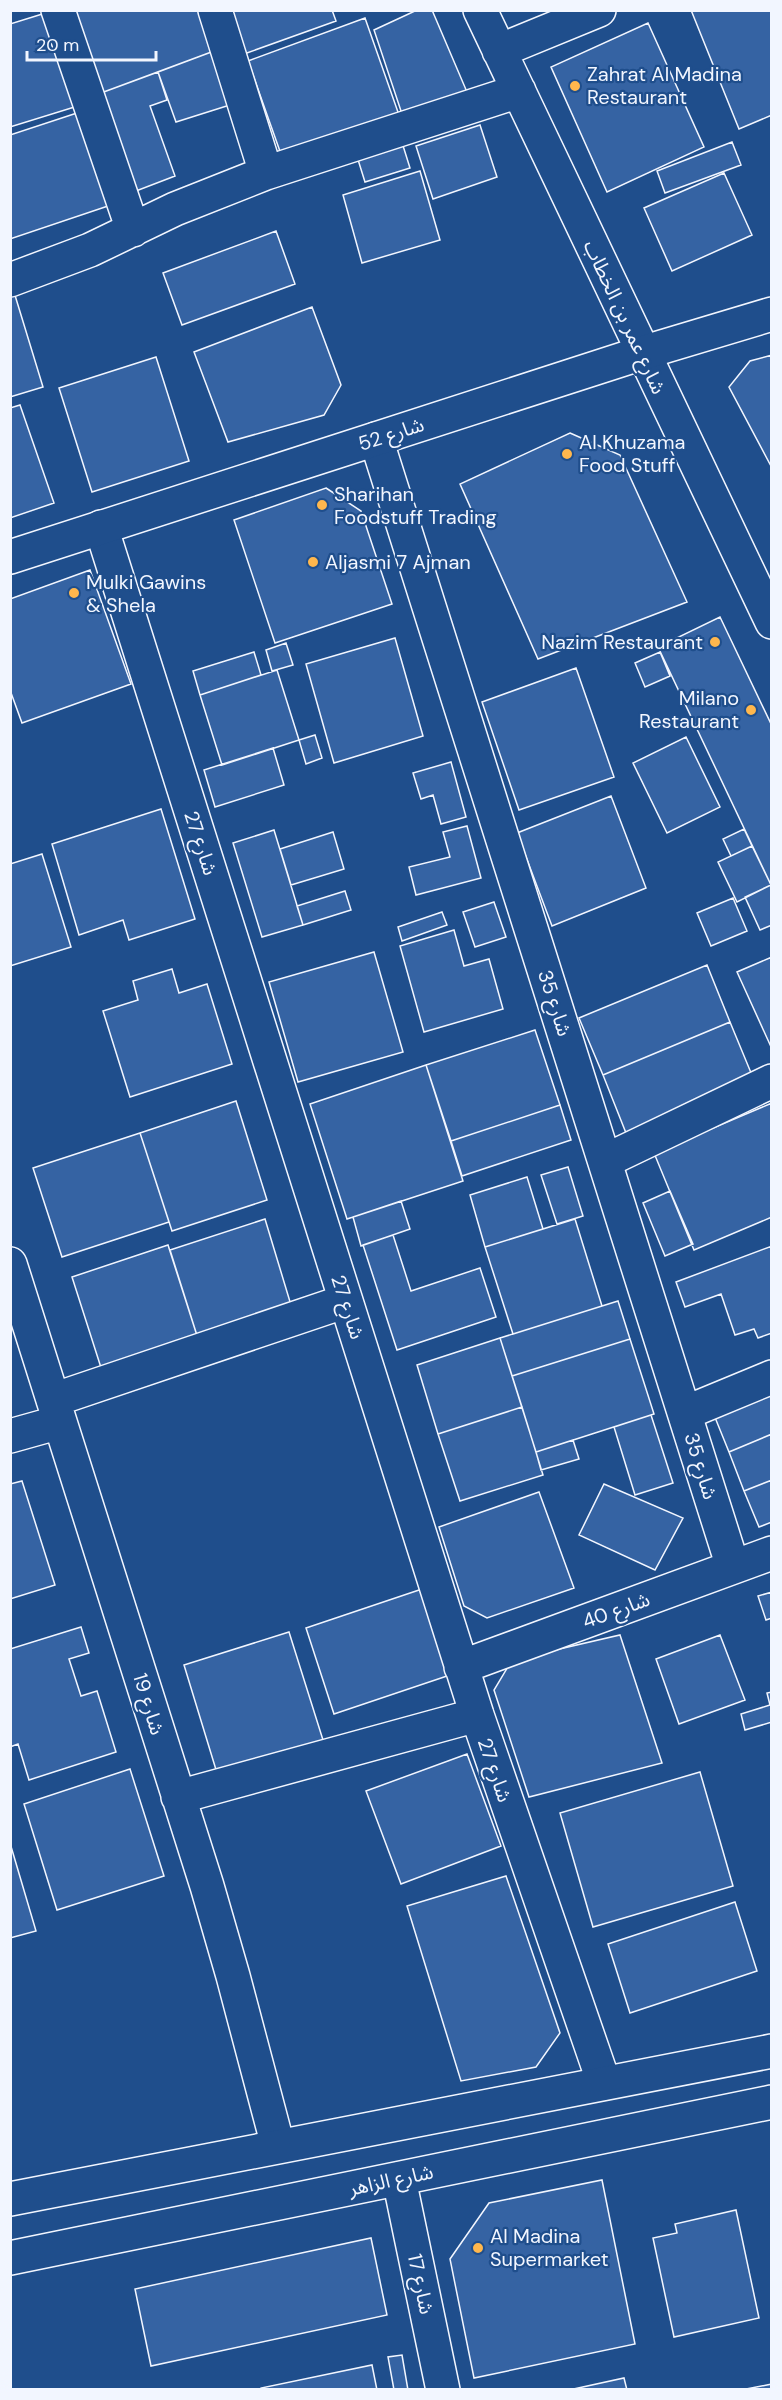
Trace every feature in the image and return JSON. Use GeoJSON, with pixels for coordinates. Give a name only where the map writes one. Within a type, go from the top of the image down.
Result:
{"type":"FeatureCollection","features":[{"type":"Feature","properties":{"kind":"street"},"geometry":{"type":"LineString","coordinates":[[58,10],[133,230]]}},
{"type":"Feature","properties":{"kind":"street"},"geometry":{"type":"LineString","coordinates":[[215,10],[266,173]]}},
{"type":"Feature","properties":{"kind":"street","name":"شارع عمر بن الخطاب"},"geometry":{"type":"LineString","coordinates":[[480,10],[771,622]]}},
{"type":"Feature","properties":{"kind":"street"},"geometry":{"type":"LineString","coordinates":[[499,51],[599,10]]}},
{"type":"Feature","properties":{"kind":"street"},"geometry":{"type":"LineString","coordinates":[[10,280],[90,250],[175,209],[266,173],[519,92]]}},
{"type":"Feature","properties":{"kind":"street","name":"شارع 52"},"geometry":{"type":"LineString","coordinates":[[10,557],[642,353],[771,314]]}},
{"type":"Feature","properties":{"kind":"street","name":"شارع 35"},"geometry":{"type":"LineString","coordinates":[[376,439],[733,1567]]}},
{"type":"Feature","properties":{"kind":"street","name":"شارع 27"},"geometry":{"type":"LineString","coordinates":[[101,528],[461,1667],[604,2083]]}},
{"type":"Feature","properties":{"kind":"street"},"geometry":{"type":"LineString","coordinates":[[605,1161],[771,1081]]}},
{"type":"Feature","properties":{"kind":"street","name":"شارع 19"},"geometry":{"type":"LineString","coordinates":[[10,1264],[233,1976],[278,2146]]}},
{"type":"Feature","properties":{"kind":"street"},"geometry":{"type":"LineString","coordinates":[[10,1436],[57,1411],[346,1301]]}},
{"type":"Feature","properties":{"kind":"street"},"geometry":{"type":"LineString","coordinates":[[685,1413],[771,1377]]}},
{"type":"Feature","properties":{"kind":"street","name":"شارع 40"},"geometry":{"type":"LineString","coordinates":[[461,1667],[771,1553]]}},
{"type":"Feature","properties":{"kind":"street"},"geometry":{"type":"LineString","coordinates":[[178,1797],[477,1715]]}},
{"type":"Feature","properties":{"kind":"street"},"geometry":{"type":"LineString","coordinates":[[10,2199],[771,2050]]}},
{"type":"Feature","properties":{"kind":"street","name":"شارع الزاهر"},"geometry":{"type":"LineString","coordinates":[[10,2258],[771,2102]]}},
{"type":"Feature","properties":{"kind":"street","name":"شارع 17"},"geometry":{"type":"LineString","coordinates":[[399,2178],[443,2390]]}},
{"type":"Feature","properties":{"kind":"building"},"geometry":{"type":"Polygon","coordinates":[[[72,10],[199,10],[214,51],[101,93],[72,10]]]}},
{"type":"Feature","properties":{"kind":"building"},"geometry":{"type":"Polygon","coordinates":[[[228,10],[332,10],[336,21],[244,54],[228,10]]]}},
{"type":"Feature","properties":{"kind":"building"},"geometry":{"type":"Polygon","coordinates":[[[417,10],[432,10],[467,92],[404,120],[374,30],[417,10]]]}},
{"type":"Feature","properties":{"kind":"building"},"geometry":{"type":"Polygon","coordinates":[[[691,10],[772,10],[772,115],[739,129],[691,10]]]}},
{"type":"Feature","properties":{"kind":"building"},"geometry":{"type":"Polygon","coordinates":[[[52,11],[81,105],[10,127],[10,24],[52,11]]]}},
{"type":"Feature","properties":{"kind":"building"},"geometry":{"type":"Polygon","coordinates":[[[365,18],[399,115],[282,157],[248,61],[365,18]]]}},
{"type":"Feature","properties":{"kind":"building"},"geometry":{"type":"Polygon","coordinates":[[[648,23],[704,147],[607,192],[551,67],[648,23]]]}},
{"type":"Feature","properties":{"kind":"building"},"geometry":{"type":"Polygon","coordinates":[[[214,51],[233,104],[176,122],[158,72],[214,51]]]}},
{"type":"Feature","properties":{"kind":"building"},"geometry":{"type":"Polygon","coordinates":[[[158,72],[167,100],[150,106],[175,176],[136,191],[101,93],[158,72]]]}},
{"type":"Feature","properties":{"kind":"building"},"geometry":{"type":"Polygon","coordinates":[[[80,112],[111,205],[10,239],[10,135],[80,112]]]}},
{"type":"Feature","properties":{"kind":"building"},"geometry":{"type":"Polygon","coordinates":[[[480,125],[497,177],[433,199],[416,146],[480,125]]]}},
{"type":"Feature","properties":{"kind":"building"},"geometry":{"type":"Polygon","coordinates":[[[400,136],[410,168],[365,182],[355,150],[400,136]]]}},
{"type":"Feature","properties":{"kind":"building"},"geometry":{"type":"Polygon","coordinates":[[[732,142],[741,165],[665,193],[657,171],[732,142]]]}},
{"type":"Feature","properties":{"kind":"building"},"geometry":{"type":"Polygon","coordinates":[[[420,171],[440,240],[362,263],[343,195],[420,171]]]}},
{"type":"Feature","properties":{"kind":"building"},"geometry":{"type":"Polygon","coordinates":[[[724,173],[752,235],[672,271],[644,208],[724,173]]]}},
{"type":"Feature","properties":{"kind":"building"},"geometry":{"type":"Polygon","coordinates":[[[276,231],[295,284],[182,325],[163,273],[276,231]]]}},
{"type":"Feature","properties":{"kind":"building"},"geometry":{"type":"Polygon","coordinates":[[[14,292],[43,387],[10,397],[10,293],[14,292]]]}},
{"type":"Feature","properties":{"kind":"building"},"geometry":{"type":"Polygon","coordinates":[[[312,307],[341,385],[324,415],[228,442],[194,352],[312,307]]]}},
{"type":"Feature","properties":{"kind":"building"},"geometry":{"type":"Polygon","coordinates":[[[772,355],[772,468],[729,387],[750,361],[772,355]]]}},
{"type":"Feature","properties":{"kind":"building"},"geometry":{"type":"Polygon","coordinates":[[[156,357],[189,461],[92,492],[59,388],[156,357]]]}},
{"type":"Feature","properties":{"kind":"building"},"geometry":{"type":"Polygon","coordinates":[[[20,405],[54,503],[10,518],[10,408],[20,405]]]}},
{"type":"Feature","properties":{"kind":"building"},"geometry":{"type":"Polygon","coordinates":[[[570,433],[620,455],[687,602],[538,659],[460,484],[570,433]]]}},
{"type":"Feature","properties":{"kind":"building","name":"Aljasmi 7 Ajman"},"geometry":{"type":"Polygon","coordinates":[[[326,488],[361,511],[392,604],[275,643],[234,520],[326,488]]]}},
{"type":"Feature","properties":{"kind":"building"},"geometry":{"type":"Polygon","coordinates":[[[90,570],[131,684],[22,723],[10,690],[10,599],[90,570]]]}},
{"type":"Feature","properties":{"kind":"building"},"geometry":{"type":"Polygon","coordinates":[[[720,617],[772,726],[772,887],[658,647],[720,617]]]}},
{"type":"Feature","properties":{"kind":"building"},"geometry":{"type":"Polygon","coordinates":[[[395,638],[423,736],[334,763],[306,664],[395,638]]]}},
{"type":"Feature","properties":{"kind":"building"},"geometry":{"type":"Polygon","coordinates":[[[286,643],[293,665],[272,671],[266,650],[286,643]]]}},
{"type":"Feature","properties":{"kind":"building"},"geometry":{"type":"Polygon","coordinates":[[[254,652],[261,675],[200,695],[193,671],[254,652]]]}},
{"type":"Feature","properties":{"kind":"building"},"geometry":{"type":"Polygon","coordinates":[[[660,652],[670,676],[645,687],[635,663],[660,652]]]}},
{"type":"Feature","properties":{"kind":"building"},"geometry":{"type":"Polygon","coordinates":[[[576,668],[614,777],[519,810],[482,702],[576,668]]]}},
{"type":"Feature","properties":{"kind":"building"},"geometry":{"type":"Polygon","coordinates":[[[277,670],[299,740],[222,765],[200,695],[277,670]]]}},
{"type":"Feature","properties":{"kind":"building"},"geometry":{"type":"Polygon","coordinates":[[[315,735],[322,758],[306,764],[299,740],[315,735]]]}},
{"type":"Feature","properties":{"kind":"building"},"geometry":{"type":"Polygon","coordinates":[[[686,737],[720,807],[667,833],[633,763],[686,737]]]}},
{"type":"Feature","properties":{"kind":"building"},"geometry":{"type":"Polygon","coordinates":[[[273,748],[284,785],[215,807],[204,770],[273,748]]]}},
{"type":"Feature","properties":{"kind":"building"},"geometry":{"type":"Polygon","coordinates":[[[451,762],[466,817],[441,824],[433,795],[421,799],[413,773],[451,762]]]}},
{"type":"Feature","properties":{"kind":"building"},"geometry":{"type":"Polygon","coordinates":[[[611,796],[646,888],[552,926],[517,833],[611,796]]]}},
{"type":"Feature","properties":{"kind":"building"},"geometry":{"type":"Polygon","coordinates":[[[161,809],[195,919],[129,940],[123,920],[79,935],[52,844],[161,809]]]}},
{"type":"Feature","properties":{"kind":"building"},"geometry":{"type":"Polygon","coordinates":[[[467,826],[481,878],[416,895],[409,867],[450,857],[443,832],[467,826]]]}},
{"type":"Feature","properties":{"kind":"building"},"geometry":{"type":"Polygon","coordinates":[[[744,829],[752,846],[731,856],[723,839],[744,829]]]}},
{"type":"Feature","properties":{"kind":"building"},"geometry":{"type":"Polygon","coordinates":[[[274,830],[303,925],[262,937],[233,843],[274,830]]]}},
{"type":"Feature","properties":{"kind":"building"},"geometry":{"type":"Polygon","coordinates":[[[333,832],[344,869],[291,885],[280,849],[333,832]]]}},
{"type":"Feature","properties":{"kind":"building"},"geometry":{"type":"Polygon","coordinates":[[[752,846],[771,885],[737,902],[718,862],[752,846]]]}},
{"type":"Feature","properties":{"kind":"building"},"geometry":{"type":"Polygon","coordinates":[[[42,854],[71,947],[10,966],[10,864],[42,854]]]}},
{"type":"Feature","properties":{"kind":"building"},"geometry":{"type":"Polygon","coordinates":[[[771,885],[772,925],[760,930],[745,897],[771,885]]]}},
{"type":"Feature","properties":{"kind":"building"},"geometry":{"type":"Polygon","coordinates":[[[345,891],[351,910],[303,925],[297,906],[345,891]]]}},
{"type":"Feature","properties":{"kind":"building"},"geometry":{"type":"Polygon","coordinates":[[[733,898],[747,931],[711,946],[697,913],[733,898]]]}},
{"type":"Feature","properties":{"kind":"building"},"geometry":{"type":"Polygon","coordinates":[[[494,902],[506,937],[475,947],[463,912],[494,902]]]}},
{"type":"Feature","properties":{"kind":"building"},"geometry":{"type":"Polygon","coordinates":[[[442,912],[447,925],[402,941],[398,927],[442,912]]]}},
{"type":"Feature","properties":{"kind":"building"},"geometry":{"type":"Polygon","coordinates":[[[454,930],[464,966],[489,959],[503,1009],[424,1032],[400,946],[454,930]]]}},
{"type":"Feature","properties":{"kind":"building"},"geometry":{"type":"Polygon","coordinates":[[[374,952],[403,1052],[298,1082],[269,982],[374,952]]]}},
{"type":"Feature","properties":{"kind":"building"},"geometry":{"type":"Polygon","coordinates":[[[772,957],[772,1049],[737,972],[772,957]]]}},
{"type":"Feature","properties":{"kind":"building"},"geometry":{"type":"Polygon","coordinates":[[[707,965],[730,1022],[603,1075],[579,1018],[707,965]]]}},
{"type":"Feature","properties":{"kind":"building"},"geometry":{"type":"Polygon","coordinates":[[[172,969],[179,993],[207,984],[232,1064],[130,1097],[103,1011],[138,1000],[133,981],[172,969]]]}},
{"type":"Feature","properties":{"kind":"building"},"geometry":{"type":"Polygon","coordinates":[[[730,1022],[754,1080],[626,1133],[603,1075],[730,1022]]]}},
{"type":"Feature","properties":{"kind":"building"},"geometry":{"type":"Polygon","coordinates":[[[535,1030],[560,1105],[451,1141],[426,1065],[535,1030]]]}},
{"type":"Feature","properties":{"kind":"building"},"geometry":{"type":"Polygon","coordinates":[[[426,1065],[463,1181],[347,1219],[310,1104],[426,1065]]]}},
{"type":"Feature","properties":{"kind":"building"},"geometry":{"type":"Polygon","coordinates":[[[236,1101],[267,1200],[172,1231],[140,1133],[236,1101]]]}},
{"type":"Feature","properties":{"kind":"building"},"geometry":{"type":"Polygon","coordinates":[[[772,1103],[772,1217],[694,1250],[654,1153],[772,1103]]]}},
{"type":"Feature","properties":{"kind":"building"},"geometry":{"type":"Polygon","coordinates":[[[560,1105],[571,1140],[462,1176],[451,1141],[560,1105]]]}},
{"type":"Feature","properties":{"kind":"building"},"geometry":{"type":"Polygon","coordinates":[[[140,1133],[169,1222],[62,1257],[33,1168],[140,1133]]]}},
{"type":"Feature","properties":{"kind":"building"},"geometry":{"type":"Polygon","coordinates":[[[568,1167],[583,1216],[557,1224],[541,1175],[568,1167]]]}},
{"type":"Feature","properties":{"kind":"building"},"geometry":{"type":"Polygon","coordinates":[[[527,1177],[543,1229],[485,1247],[470,1195],[527,1177]]]}},
{"type":"Feature","properties":{"kind":"building"},"geometry":{"type":"Polygon","coordinates":[[[670,1191],[693,1244],[665,1256],[643,1203],[670,1191]]]}},
{"type":"Feature","properties":{"kind":"building"},"geometry":{"type":"Polygon","coordinates":[[[401,1201],[410,1229],[361,1246],[353,1217],[401,1201]]]}},
{"type":"Feature","properties":{"kind":"building"},"geometry":{"type":"Polygon","coordinates":[[[265,1219],[294,1315],[200,1345],[170,1250],[265,1219]]]}},
{"type":"Feature","properties":{"kind":"building"},"geometry":{"type":"Polygon","coordinates":[[[575,1219],[602,1306],[513,1334],[485,1247],[575,1219]]]}},
{"type":"Feature","properties":{"kind":"building"},"geometry":{"type":"Polygon","coordinates":[[[393,1235],[411,1291],[480,1268],[496,1317],[397,1350],[363,1245],[393,1235]]]}},
{"type":"Feature","properties":{"kind":"building"},"geometry":{"type":"Polygon","coordinates":[[[168,1245],[200,1345],[104,1377],[72,1277],[168,1245]]]}},
{"type":"Feature","properties":{"kind":"building"},"geometry":{"type":"Polygon","coordinates":[[[772,1246],[772,1333],[758,1338],[754,1329],[735,1335],[721,1294],[685,1307],[676,1282],[772,1246]]]}},
{"type":"Feature","properties":{"kind":"building"},"geometry":{"type":"Polygon","coordinates":[[[618,1301],[630,1339],[512,1376],[500,1338],[618,1301]]]}},
{"type":"Feature","properties":{"kind":"building"},"geometry":{"type":"Polygon","coordinates":[[[500,1338],[522,1407],[438,1434],[417,1365],[500,1338]]]}},
{"type":"Feature","properties":{"kind":"building"},"geometry":{"type":"Polygon","coordinates":[[[630,1339],[654,1414],[536,1452],[512,1376],[630,1339]]]}},
{"type":"Feature","properties":{"kind":"building"},"geometry":{"type":"Polygon","coordinates":[[[772,1392],[772,1434],[729,1452],[714,1415],[772,1392]]]}},
{"type":"Feature","properties":{"kind":"building"},"geometry":{"type":"Polygon","coordinates":[[[522,1407],[543,1475],[460,1501],[438,1434],[522,1407]]]}},
{"type":"Feature","properties":{"kind":"building"},"geometry":{"type":"Polygon","coordinates":[[[651,1415],[673,1483],[635,1495],[614,1427],[651,1415]]]}},
{"type":"Feature","properties":{"kind":"building"},"geometry":{"type":"Polygon","coordinates":[[[772,1434],[772,1480],[744,1491],[729,1452],[772,1434]]]}},
{"type":"Feature","properties":{"kind":"building"},"geometry":{"type":"Polygon","coordinates":[[[573,1440],[579,1459],[541,1470],[536,1452],[573,1440]]]}},
{"type":"Feature","properties":{"kind":"building"},"geometry":{"type":"Polygon","coordinates":[[[772,1480],[772,1522],[759,1527],[744,1491],[772,1480]]]}},
{"type":"Feature","properties":{"kind":"building"},"geometry":{"type":"Polygon","coordinates":[[[22,1481],[55,1585],[10,1599],[10,1484],[22,1481]]]}},
{"type":"Feature","properties":{"kind":"building"},"geometry":{"type":"Polygon","coordinates":[[[604,1484],[683,1518],[655,1570],[579,1535],[604,1484]]]}},
{"type":"Feature","properties":{"kind":"building"},"geometry":{"type":"Polygon","coordinates":[[[539,1492],[574,1588],[487,1618],[464,1606],[439,1527],[539,1492]]]}},
{"type":"Feature","properties":{"kind":"building"},"geometry":{"type":"Polygon","coordinates":[[[425,1588],[453,1674],[334,1714],[306,1628],[425,1588]]]}},
{"type":"Feature","properties":{"kind":"building"},"geometry":{"type":"Polygon","coordinates":[[[772,1592],[772,1618],[766,1620],[758,1596],[772,1592]]]}},
{"type":"Feature","properties":{"kind":"building"},"geometry":{"type":"Polygon","coordinates":[[[81,1627],[89,1653],[69,1659],[81,1696],[97,1691],[116,1752],[29,1780],[18,1744],[10,1747],[10,1649],[81,1627]]]}},
{"type":"Feature","properties":{"kind":"building"},"geometry":{"type":"Polygon","coordinates":[[[289,1632],[323,1740],[217,1773],[184,1665],[289,1632]]]}},
{"type":"Feature","properties":{"kind":"building"},"geometry":{"type":"Polygon","coordinates":[[[620,1635],[662,1763],[529,1797],[494,1690],[512,1660],[620,1635]]]}},
{"type":"Feature","properties":{"kind":"building"},"geometry":{"type":"Polygon","coordinates":[[[720,1635],[745,1700],[679,1724],[656,1659],[720,1635]]]}},
{"type":"Feature","properties":{"kind":"building"},"geometry":{"type":"Polygon","coordinates":[[[772,1692],[772,1722],[745,1730],[741,1714],[770,1705],[767,1693],[772,1692]]]}},
{"type":"Feature","properties":{"kind":"building"},"geometry":{"type":"Polygon","coordinates":[[[467,1754],[501,1846],[401,1884],[366,1791],[467,1754]]]}},
{"type":"Feature","properties":{"kind":"building"},"geometry":{"type":"Polygon","coordinates":[[[130,1769],[164,1876],[57,1910],[24,1804],[130,1769]]]}},
{"type":"Feature","properties":{"kind":"building"},"geometry":{"type":"Polygon","coordinates":[[[700,1772],[733,1886],[593,1927],[560,1813],[700,1772]]]}},
{"type":"Feature","properties":{"kind":"building"},"geometry":{"type":"Polygon","coordinates":[[[10,1843],[36,1931],[10,1938],[10,1843]]]}},
{"type":"Feature","properties":{"kind":"building"},"geometry":{"type":"Polygon","coordinates":[[[506,1876],[560,2033],[536,2067],[461,2081],[407,1906],[506,1876]]]}},
{"type":"Feature","properties":{"kind":"building"},"geometry":{"type":"Polygon","coordinates":[[[735,1902],[757,1971],[630,2013],[608,1944],[735,1902]]]}},
{"type":"Feature","properties":{"kind":"building"},"geometry":{"type":"Polygon","coordinates":[[[602,2180],[635,2344],[474,2378],[450,2259],[489,2203],[602,2180]]]}},
{"type":"Feature","properties":{"kind":"building"},"geometry":{"type":"Polygon","coordinates":[[[736,2210],[759,2318],[674,2337],[653,2238],[677,2233],[675,2224],[736,2210]]]}},
{"type":"Feature","properties":{"kind":"building"},"geometry":{"type":"Polygon","coordinates":[[[371,2238],[387,2315],[151,2366],[135,2289],[371,2238]]]}},
{"type":"Feature","properties":{"kind":"building"},"geometry":{"type":"Polygon","coordinates":[[[402,2355],[408,2390],[394,2390],[388,2357],[402,2355]]]}},
{"type":"Feature","properties":{"kind":"building"},"geometry":{"type":"Polygon","coordinates":[[[372,2365],[377,2390],[261,2390],[261,2388],[372,2365]]]}},
{"type":"Feature","properties":{"kind":"building"},"geometry":{"type":"Polygon","coordinates":[[[624,2378],[627,2390],[569,2390],[624,2378]]]}},
{"type":"Feature","properties":{"kind":"building"},"geometry":{"type":"Polygon","coordinates":[[[772,2384],[772,2390],[741,2390],[772,2384]]]}},
{"type":"Feature","properties":{"kind":"place","name":"Zahrat Al Madina Restaurant"},"geometry":{"type":"Point","coordinates":[575,86]}},
{"type":"Feature","properties":{"kind":"place","name":"Al Khuzama Food Stuff"},"geometry":{"type":"Point","coordinates":[567,454]}},
{"type":"Feature","properties":{"kind":"place","name":"Sharihan Foodstuff Trading"},"geometry":{"type":"Point","coordinates":[322,505]}},
{"type":"Feature","properties":{"kind":"place","name":"Aljasmi 7 Ajman"},"geometry":{"type":"Point","coordinates":[313,562]}},
{"type":"Feature","properties":{"kind":"place","name":"Mulki Gawins & Shela"},"geometry":{"type":"Point","coordinates":[74,593]}},
{"type":"Feature","properties":{"kind":"place","name":"Nazim Restaurant"},"geometry":{"type":"Point","coordinates":[715,642]}},
{"type":"Feature","properties":{"kind":"place","name":"Milano Restaurant"},"geometry":{"type":"Point","coordinates":[751,710]}},
{"type":"Feature","properties":{"kind":"place","name":"Al Madina Supermarket"},"geometry":{"type":"Point","coordinates":[478,2248]}}]}
